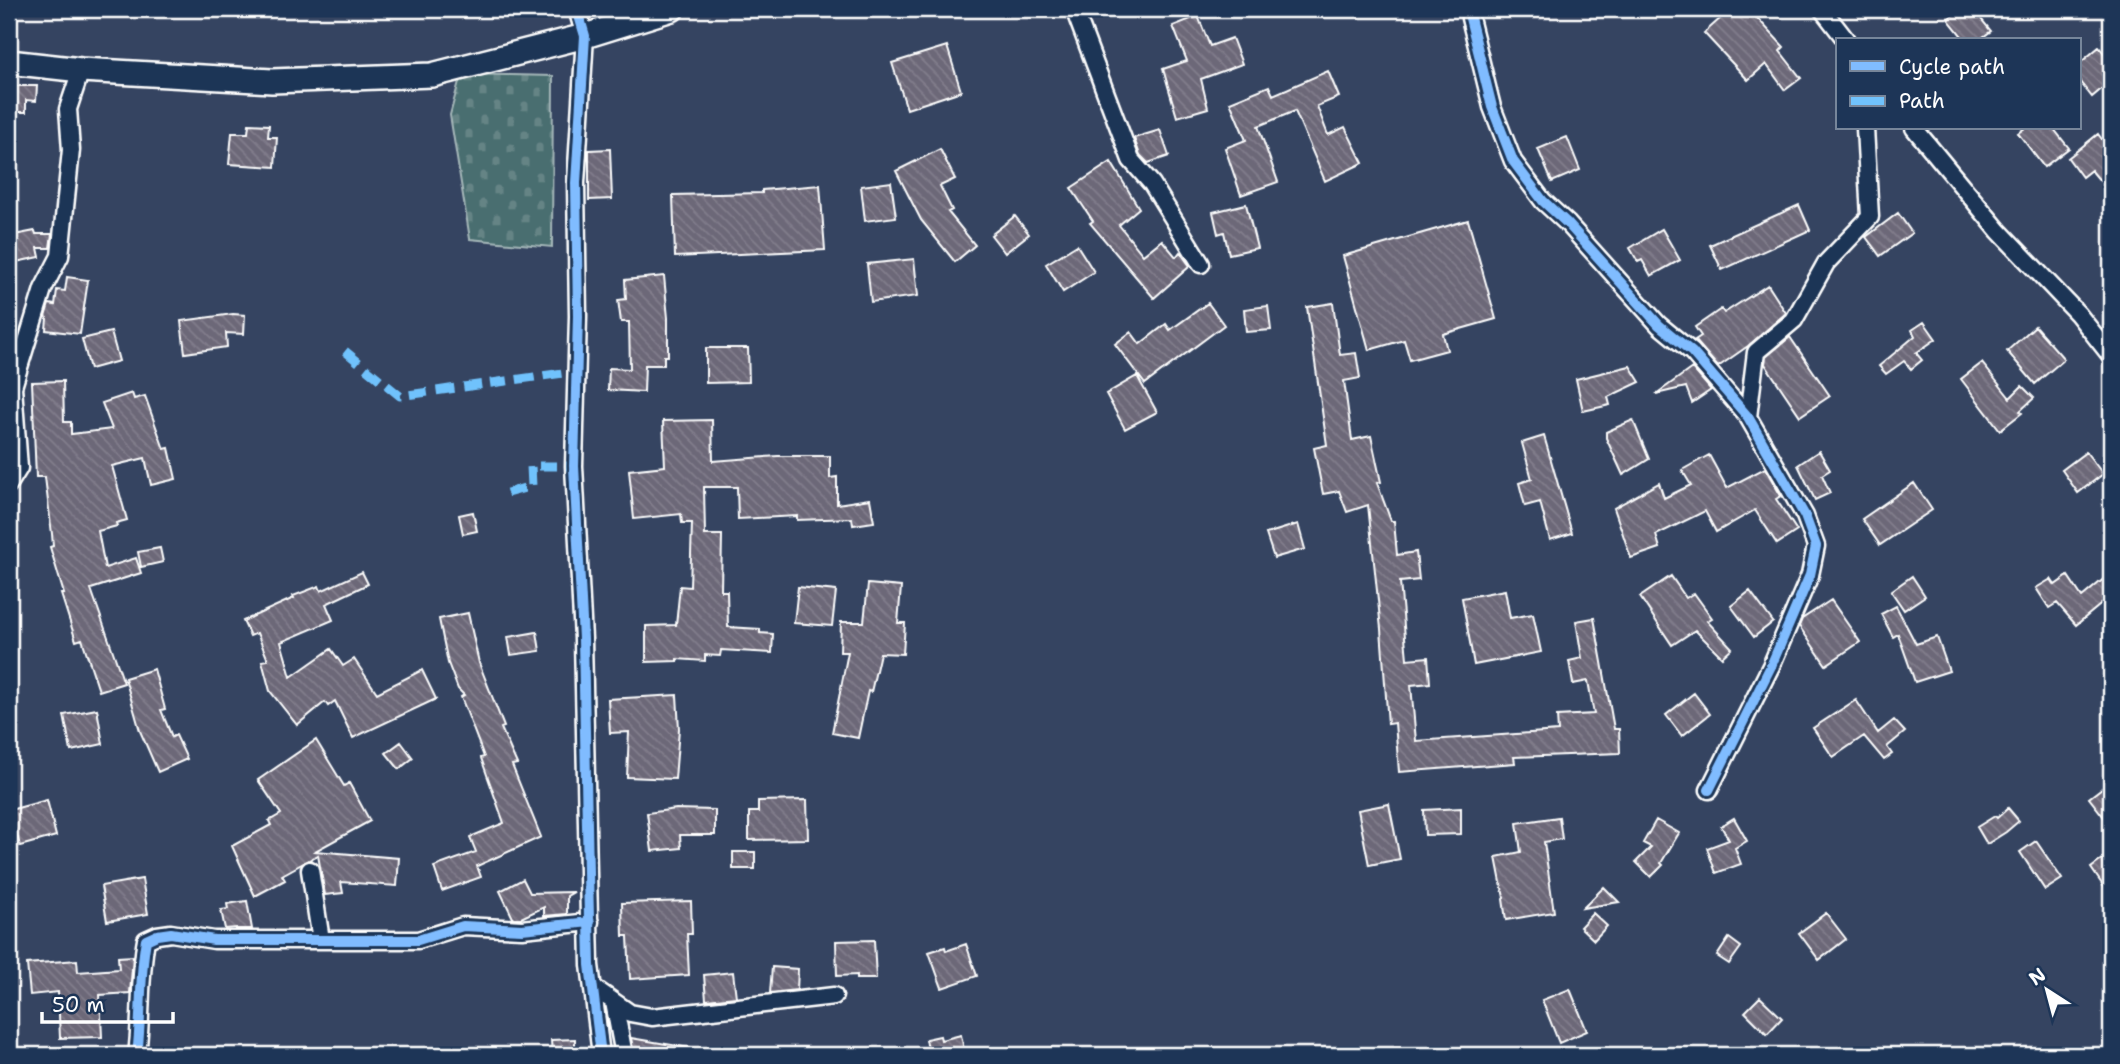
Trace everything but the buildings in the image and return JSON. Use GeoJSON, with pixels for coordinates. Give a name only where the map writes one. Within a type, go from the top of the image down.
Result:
{"type":"FeatureCollection","features":[{"type":"Feature","properties":{"kind":"main road"},"geometry":{"type":"LineString","coordinates":[[9,62],[81,70],[272,81],[432,75],[586,36],[672,9]]}},
{"type":"Feature","properties":{"kind":"street"},"geometry":{"type":"LineString","coordinates":[[578,9],[586,36],[576,183],[579,316],[574,466],[583,639],[590,922],[593,987],[601,1055]]}},
{"type":"Feature","properties":{"kind":"street"},"geometry":{"type":"LineString","coordinates":[[1074,9],[1131,160],[1152,184],[1201,264]]}},
{"type":"Feature","properties":{"kind":"street"},"geometry":{"type":"LineString","coordinates":[[1822,9],[1844,38]]}},
{"type":"Feature","properties":{"kind":"street"},"geometry":{"type":"LineString","coordinates":[[1470,18],[1492,107],[1513,161],[1543,201],[1568,224],[1659,325],[1692,352],[1748,417],[1805,516],[1816,546],[1810,575],[1771,666],[1709,790]]}},
{"type":"Feature","properties":{"kind":"street"},"geometry":{"type":"LineString","coordinates":[[9,484],[19,468],[13,387],[43,289],[60,256],[71,150],[68,109],[81,70]]}},
{"type":"Feature","properties":{"kind":"street"},"geometry":{"type":"LineString","coordinates":[[1748,417],[1756,352],[1794,320],[1826,263],[1870,216],[1865,130]]}},
{"type":"Feature","properties":{"kind":"street"},"geometry":{"type":"LineString","coordinates":[[1916,130],[1999,231],[2078,314],[2111,356]]}},
{"type":"Feature","properties":{"kind":"street"},"geometry":{"type":"LineString","coordinates":[[310,870],[321,940]]}},
{"type":"Feature","properties":{"kind":"street"},"geometry":{"type":"LineString","coordinates":[[137,1055],[142,959],[146,940],[158,935],[171,933],[214,940],[418,940],[463,926],[522,929],[590,922]]}},
{"type":"Feature","properties":{"kind":"street"},"geometry":{"type":"LineString","coordinates":[[593,987],[630,1013],[652,1017],[834,996]]}},
{"type":"Feature","properties":{"kind":"street"},"geometry":{"type":"LineString","coordinates":[[614,1002],[624,1055]]}},
{"type":"Feature","properties":{"kind":"green space"},"geometry":{"type":"Polygon","coordinates":[[[461,74],[553,76],[552,247],[470,239],[450,115],[461,74]]]}},
{"type":"Feature","properties":{"kind":"marked path"},"geometry":{"type":"LineString","coordinates":[[345,351],[400,396],[577,371]]}},
{"type":"Feature","properties":{"kind":"marked path"},"geometry":{"type":"LineString","coordinates":[[507,493],[532,486],[531,466],[574,466]]}},
{"type":"Feature","properties":{"kind":"cycle path"},"geometry":{"type":"LineString","coordinates":[[577,9],[585,36],[576,183],[578,316],[574,466],[583,639],[590,965],[601,1055]]}},
{"type":"Feature","properties":{"kind":"cycle path"},"geometry":{"type":"LineString","coordinates":[[1470,18],[1492,107],[1513,161],[1543,201],[1568,224],[1659,325],[1692,352],[1748,417],[1805,516],[1816,546],[1810,575],[1771,666],[1709,790]]}},
{"type":"Feature","properties":{"kind":"cycle path"},"geometry":{"type":"LineString","coordinates":[[137,1055],[146,940],[157,935],[171,933],[214,940],[418,940],[463,926],[522,929],[590,922]]}}]}
